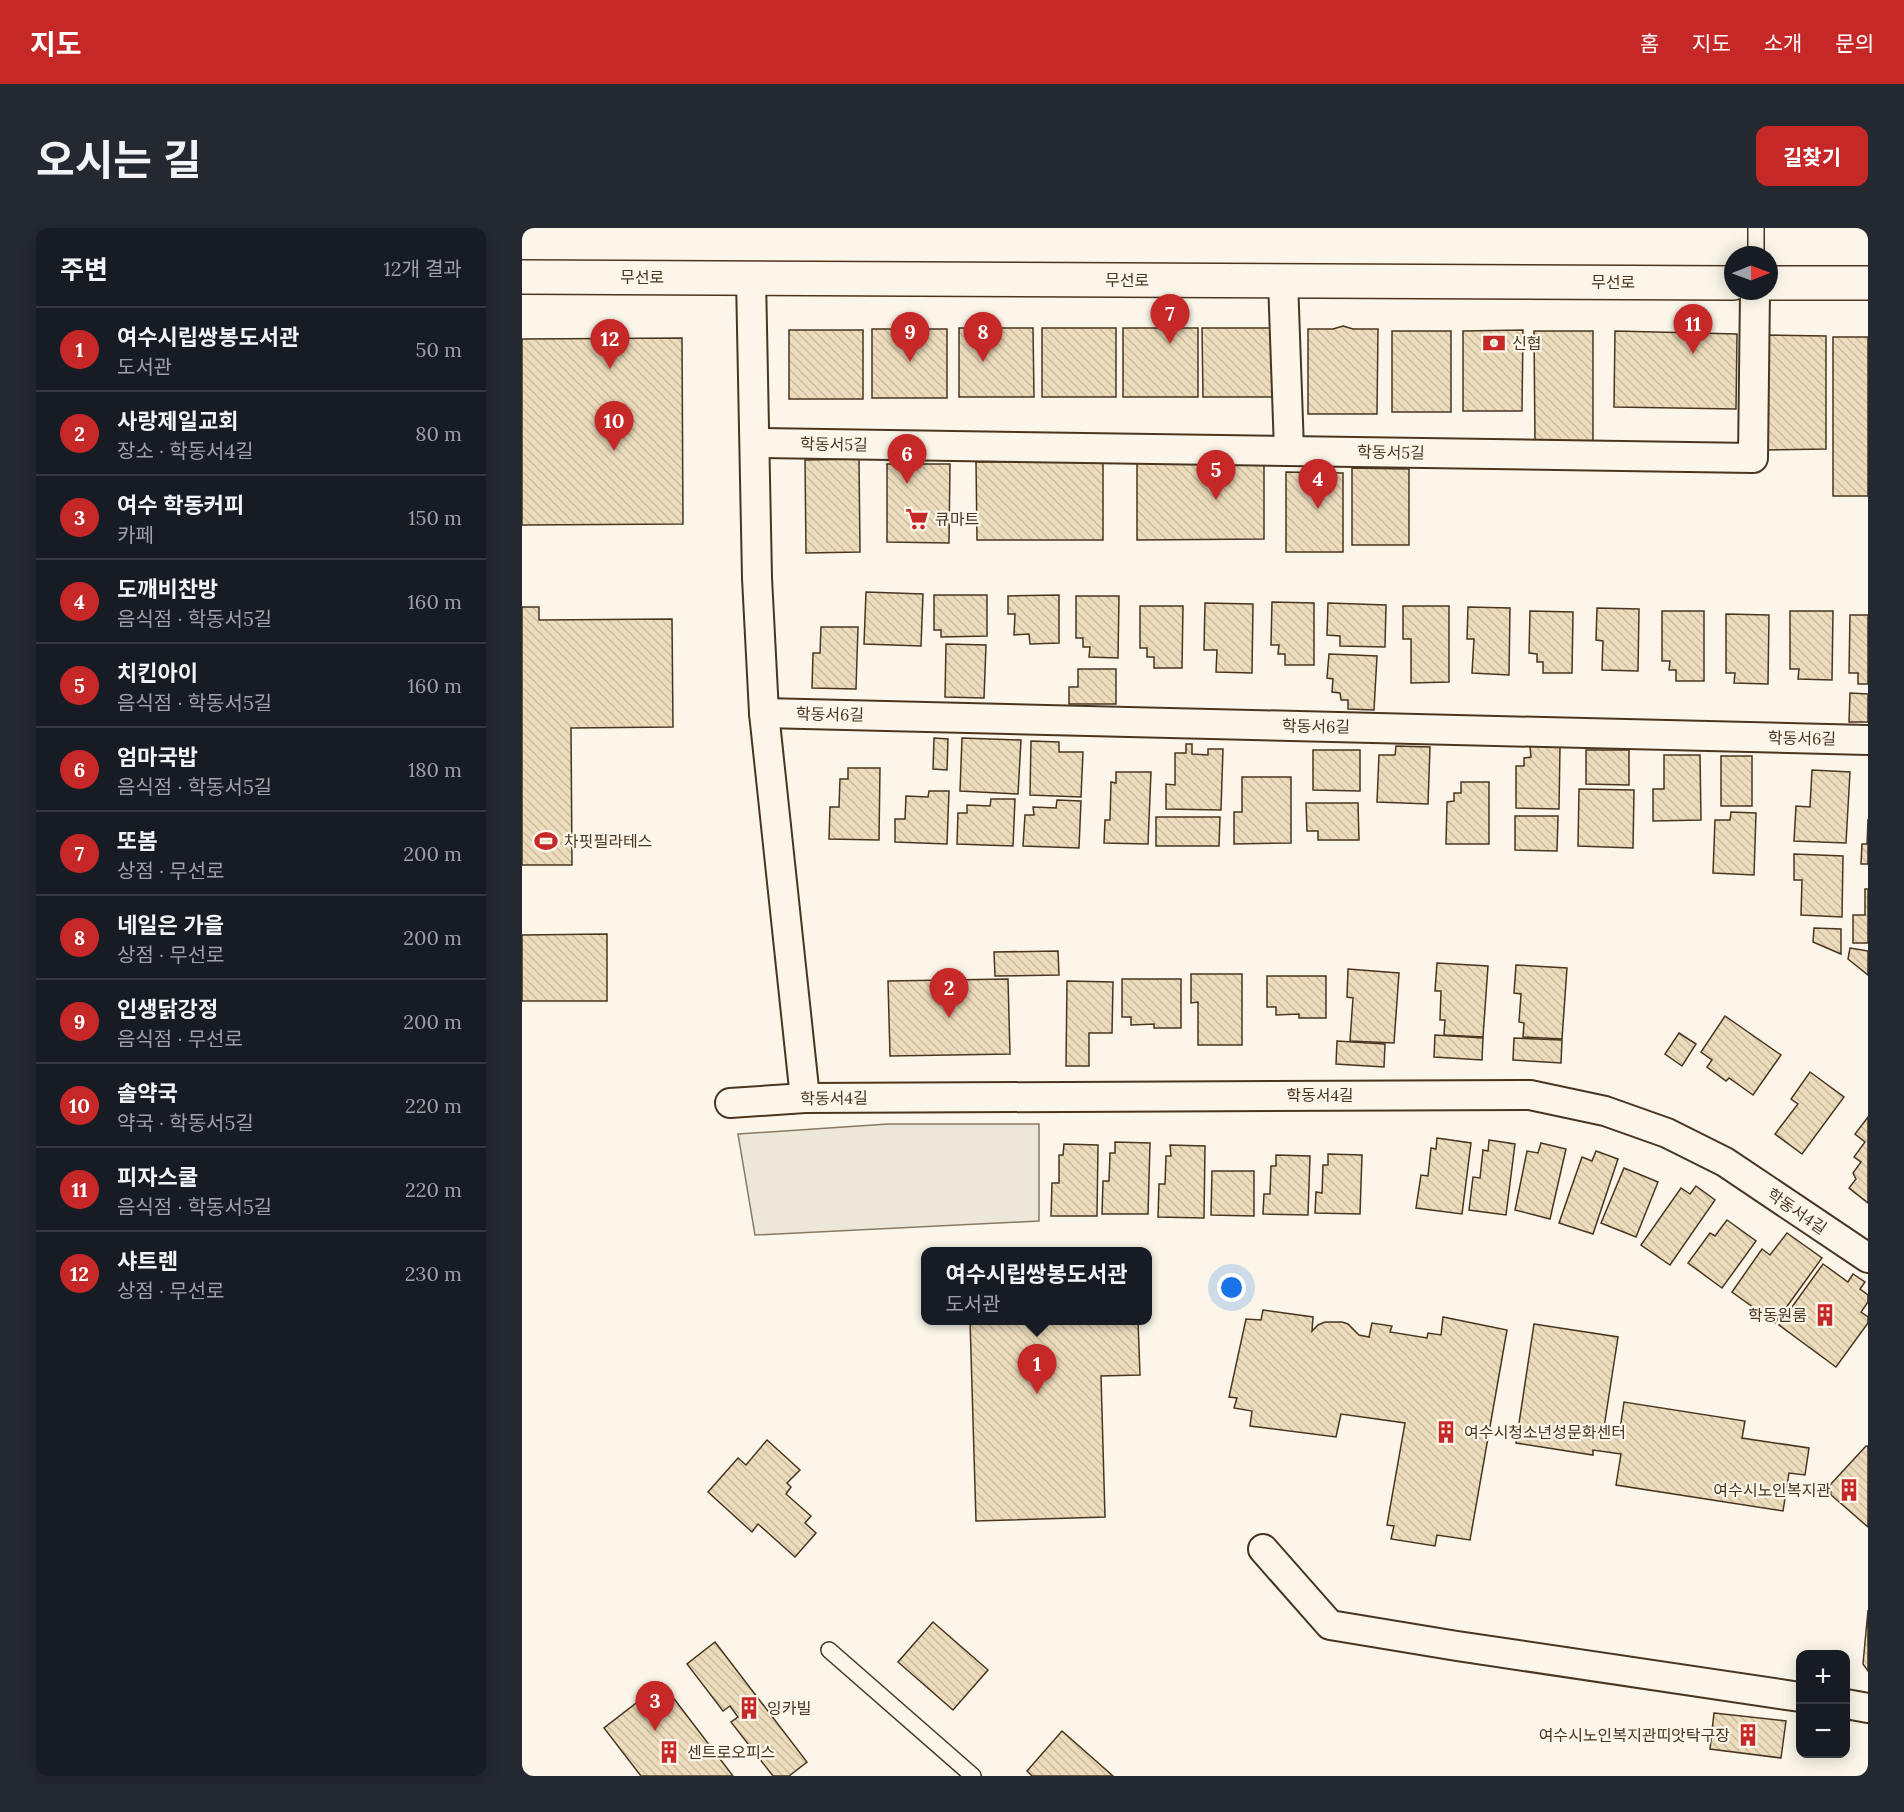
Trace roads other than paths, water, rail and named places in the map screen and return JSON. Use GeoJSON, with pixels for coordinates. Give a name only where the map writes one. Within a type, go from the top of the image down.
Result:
{"type":"FeatureCollection","features":[{"type":"Feature","properties":{"kind":"street","name":"무선로"},"geometry":{"type":"LineString","coordinates":[[522,277],[1724,283]]}},
{"type":"Feature","properties":{"kind":"street"},"geometry":{"type":"LineString","coordinates":[[751,278],[757,578],[764,713],[805,1098]]}},
{"type":"Feature","properties":{"kind":"street"},"geometry":{"type":"LineString","coordinates":[[1283,280],[1289,450]]}},
{"type":"Feature","properties":{"kind":"street"},"geometry":{"type":"LineString","coordinates":[[1778,283],[1868,283]]}},
{"type":"Feature","properties":{"kind":"street","name":"학동서5길"},"geometry":{"type":"LineString","coordinates":[[755,443],[1753,458],[1755,300]]}},
{"type":"Feature","properties":{"kind":"street","name":"학동서6길"},"geometry":{"type":"LineString","coordinates":[[764,713],[1868,740]]}},
{"type":"Feature","properties":{"kind":"street","name":"학동서4길"},"geometry":{"type":"LineString","coordinates":[[730,1103],[805,1098],[1530,1095],[1605,1111],[1667,1133],[1725,1162],[1868,1258]]}},
{"type":"Feature","properties":{"kind":"street"},"geometry":{"type":"LineString","coordinates":[[1263,1548],[1330,1625],[1796,1697]]}},
{"type":"Feature","properties":{"kind":"street"},"geometry":{"type":"LineString","coordinates":[[1850,1705],[1868,1708]]}},
{"type":"Feature","properties":{"kind":"lane"},"geometry":{"type":"LineString","coordinates":[[1756,228],[1756,246]]}},
{"type":"Feature","properties":{"kind":"lane"},"geometry":{"type":"LineString","coordinates":[[829,1650],[973,1776]]}},
{"type":"Feature","properties":{"kind":"place","name":"신협"},"geometry":{"type":"Point","coordinates":[1494,343]}},
{"type":"Feature","properties":{"kind":"place","name":"또봄"},"geometry":{"type":"Point","coordinates":[1170,344]}},
{"type":"Feature","properties":{"kind":"place","name":"피자스쿨"},"geometry":{"type":"Point","coordinates":[1693,354]}},
{"type":"Feature","properties":{"kind":"place","name":"인생닭강정"},"geometry":{"type":"Point","coordinates":[910,362]}},
{"type":"Feature","properties":{"kind":"place","name":"네일은 가을"},"geometry":{"type":"Point","coordinates":[983,362]}},
{"type":"Feature","properties":{"kind":"place","name":"샤트렌"},"geometry":{"type":"Point","coordinates":[610,369]}},
{"type":"Feature","properties":{"kind":"place","name":"솔약국"},"geometry":{"type":"Point","coordinates":[614,451]}},
{"type":"Feature","properties":{"kind":"place","name":"엄마국밥"},"geometry":{"type":"Point","coordinates":[907,484]}},
{"type":"Feature","properties":{"kind":"place","name":"치킨아이"},"geometry":{"type":"Point","coordinates":[1216,500]}},
{"type":"Feature","properties":{"kind":"place","name":"도깨비찬방"},"geometry":{"type":"Point","coordinates":[1318,509]}},
{"type":"Feature","properties":{"kind":"place","name":"큐마트"},"geometry":{"type":"Point","coordinates":[917,519]}},
{"type":"Feature","properties":{"kind":"place","name":"차핏필라테스"},"geometry":{"type":"Point","coordinates":[546,841]}},
{"type":"Feature","properties":{"kind":"place","name":"사랑제일교회"},"geometry":{"type":"Point","coordinates":[949,1018]}},
{"type":"Feature","properties":{"kind":"place","name":"학동원룸"},"geometry":{"type":"Point","coordinates":[1825,1315]}},
{"type":"Feature","properties":{"kind":"place","name":"여수시립쌍봉도서관"},"geometry":{"type":"Point","coordinates":[1037,1394]}},
{"type":"Feature","properties":{"kind":"place","name":"여수시청소년성문화센터"},"geometry":{"type":"Point","coordinates":[1446,1432]}},
{"type":"Feature","properties":{"kind":"place","name":"여수시노인복지관"},"geometry":{"type":"Point","coordinates":[1849,1490]}},
{"type":"Feature","properties":{"kind":"place","name":"잉카빌"},"geometry":{"type":"Point","coordinates":[749,1708]}},
{"type":"Feature","properties":{"kind":"place","name":"여수 학동커피"},"geometry":{"type":"Point","coordinates":[655,1731]}},
{"type":"Feature","properties":{"kind":"place","name":"여수시노인복지관띠앗탁구장"},"geometry":{"type":"Point","coordinates":[1748,1735]}},
{"type":"Feature","properties":{"kind":"place","name":"센트로오피스"},"geometry":{"type":"Point","coordinates":[669,1752]}}]}
